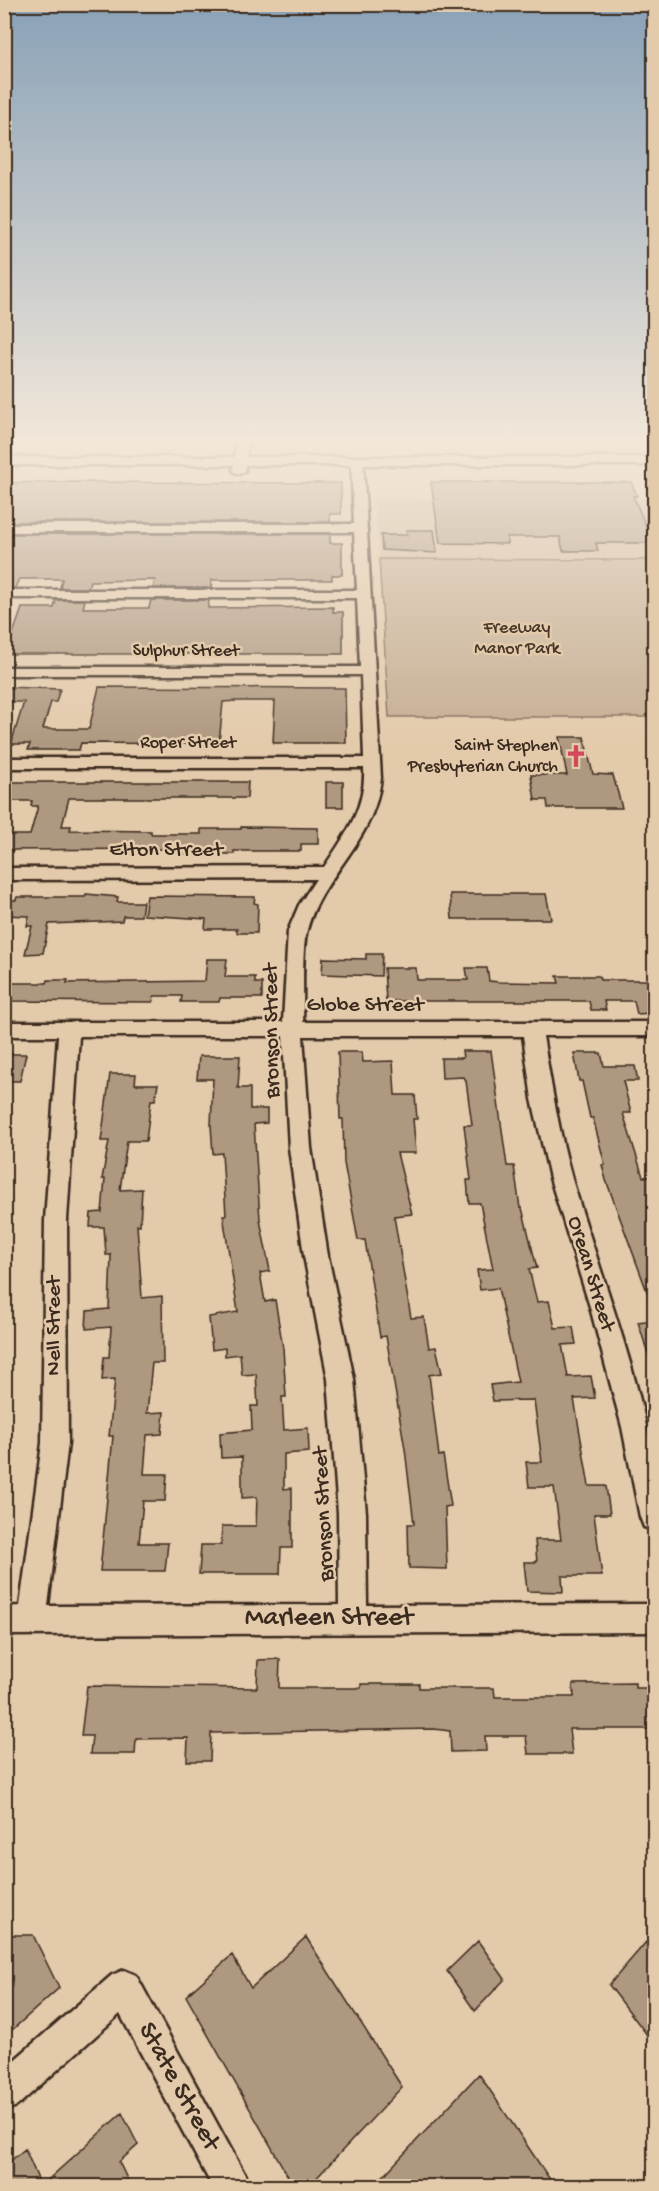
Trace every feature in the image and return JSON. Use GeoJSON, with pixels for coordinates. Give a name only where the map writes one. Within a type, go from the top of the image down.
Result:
{"type":"FeatureCollection","features":[{"type":"Feature","properties":{"kind":"street","name":"Bronson Street"},"geometry":{"type":"LineString","coordinates":[[353,1618],[352,1513],[341,1379],[316,1256],[300,1148],[293,1030],[297,931],[308,905],[360,826],[370,803],[372,762],[362,540]]}},
{"type":"Feature","properties":{"kind":"street"},"geometry":{"type":"LineString","coordinates":[[4,594],[364,594]]}},
{"type":"Feature","properties":{"kind":"street","name":"Sulphur Street"},"geometry":{"type":"LineString","coordinates":[[4,671],[368,671]]}},
{"type":"Feature","properties":{"kind":"street","name":"Roper Street"},"geometry":{"type":"LineString","coordinates":[[4,763],[372,762]]}},
{"type":"Feature","properties":{"kind":"street","name":"Elton Street"},"geometry":{"type":"LineString","coordinates":[[4,874],[328,873]]}},
{"type":"Feature","properties":{"kind":"street","name":"Globe Street"},"geometry":{"type":"LineString","coordinates":[[4,1029],[654,1029]]}},
{"type":"Feature","properties":{"kind":"street","name":"Nell Street"},"geometry":{"type":"LineString","coordinates":[[18,1621],[55,1443],[56,1220],[69,1029]]}},
{"type":"Feature","properties":{"kind":"street","name":"Orean Street"},"geometry":{"type":"LineString","coordinates":[[532,1030],[543,1099],[561,1178],[623,1384],[654,1517]]}},
{"type":"Feature","properties":{"kind":"street","name":"Marleen Street"},"geometry":{"type":"LineString","coordinates":[[18,1621],[654,1618]]}},
{"type":"Feature","properties":{"kind":"street","name":"State Street"},"geometry":{"type":"LineString","coordinates":[[4,2093],[124,1987],[232,2187]]}},
{"type":"Feature","properties":{"kind":"shaded area"},"geometry":{"type":"Polygon","coordinates":[[[377,540],[654,540],[654,560],[379,559],[377,540]]]}},
{"type":"Feature","properties":{"kind":"green space","name":"Freeway Manor Park"},"geometry":{"type":"Polygon","coordinates":[[[379,559],[654,560],[654,717],[389,717],[379,559]]]}},
{"type":"Feature","properties":{"kind":"building"},"geometry":{"type":"Polygon","coordinates":[[[4,540],[330,540],[330,543],[342,543],[342,575],[332,575],[332,580],[212,580],[211,588],[153,588],[155,580],[90,581],[88,588],[60,588],[62,579],[19,579],[15,588],[4,588],[4,540]]]}},
{"type":"Feature","properties":{"kind":"building"},"geometry":{"type":"Polygon","coordinates":[[[381,540],[435,540],[437,553],[382,550],[381,540]]]}},
{"type":"Feature","properties":{"kind":"building"},"geometry":{"type":"Polygon","coordinates":[[[440,540],[507,540],[507,544],[440,543],[440,540]]]}},
{"type":"Feature","properties":{"kind":"building"},"geometry":{"type":"Polygon","coordinates":[[[561,540],[654,540],[654,543],[596,543],[598,551],[563,551],[561,540]]]}},
{"type":"Feature","properties":{"kind":"building"},"geometry":{"type":"Polygon","coordinates":[[[56,600],[85,600],[83,608],[149,608],[151,600],[209,600],[208,608],[333,607],[333,612],[343,612],[343,654],[6,654],[22,608],[54,608],[56,600]]]}},
{"type":"Feature","properties":{"kind":"building"},"geometry":{"type":"Polygon","coordinates":[[[4,687],[60,689],[56,702],[51,702],[43,729],[89,729],[99,687],[345,688],[346,743],[273,743],[275,701],[236,701],[223,702],[219,744],[81,743],[79,750],[28,750],[30,744],[11,744],[24,702],[4,702],[4,687]]]}},
{"type":"Feature","properties":{"kind":"building","name":"Saint Stephen Presbyterian Church"},"geometry":{"type":"Polygon","coordinates":[[[559,737],[584,737],[593,774],[613,775],[622,808],[548,808],[547,800],[535,800],[531,775],[567,775],[559,737]]]}},
{"type":"Feature","properties":{"kind":"building"},"geometry":{"type":"Polygon","coordinates":[[[4,782],[248,782],[247,798],[69,798],[62,826],[71,826],[70,830],[151,831],[151,834],[201,834],[201,829],[241,829],[241,827],[318,828],[318,844],[301,844],[301,851],[234,851],[234,854],[180,854],[181,850],[155,849],[4,850],[4,835],[30,835],[38,806],[31,806],[32,801],[4,801],[4,782]]]}},
{"type":"Feature","properties":{"kind":"building"},"geometry":{"type":"Polygon","coordinates":[[[326,782],[343,782],[343,807],[326,807],[326,782]]]}},
{"type":"Feature","properties":{"kind":"building"},"geometry":{"type":"Polygon","coordinates":[[[86,894],[118,897],[117,902],[143,902],[141,916],[123,916],[122,921],[49,924],[43,953],[25,954],[32,926],[27,926],[29,916],[4,915],[4,900],[16,900],[17,897],[85,897],[86,894]]]}},
{"type":"Feature","properties":{"kind":"building"},"geometry":{"type":"Polygon","coordinates":[[[450,894],[546,894],[551,919],[452,919],[450,894]]]}},
{"type":"Feature","properties":{"kind":"building"},"geometry":{"type":"Polygon","coordinates":[[[147,896],[255,897],[254,903],[258,904],[257,933],[237,933],[237,929],[205,929],[206,919],[144,915],[147,896]]]}},
{"type":"Feature","properties":{"kind":"building"},"geometry":{"type":"Polygon","coordinates":[[[366,954],[382,954],[381,976],[322,974],[323,958],[366,959],[366,954]]]}},
{"type":"Feature","properties":{"kind":"building"},"geometry":{"type":"Polygon","coordinates":[[[207,959],[227,959],[225,977],[255,977],[255,983],[262,983],[262,998],[220,998],[219,1002],[181,1002],[182,996],[154,996],[153,1002],[4,1001],[4,983],[47,983],[48,980],[68,980],[67,983],[205,981],[207,959]]]}},
{"type":"Feature","properties":{"kind":"building"},"geometry":{"type":"Polygon","coordinates":[[[384,968],[416,968],[417,980],[468,980],[466,968],[487,968],[489,981],[499,982],[559,983],[557,976],[599,976],[600,980],[654,980],[654,998],[647,998],[651,1013],[637,1014],[634,1001],[604,1001],[606,1010],[591,1010],[589,1001],[386,1001],[384,968]]]}},
{"type":"Feature","properties":{"kind":"building"},"geometry":{"type":"Polygon","coordinates":[[[462,1051],[491,1051],[507,1166],[514,1166],[520,1208],[522,1208],[537,1268],[529,1269],[537,1302],[549,1301],[555,1328],[573,1327],[576,1344],[562,1345],[568,1377],[591,1376],[595,1398],[574,1399],[589,1486],[606,1486],[610,1514],[594,1514],[602,1576],[562,1576],[563,1592],[527,1591],[524,1562],[537,1562],[535,1540],[561,1540],[554,1487],[529,1487],[526,1462],[542,1462],[534,1400],[493,1401],[490,1385],[518,1382],[498,1288],[480,1290],[477,1270],[493,1269],[480,1203],[469,1203],[467,1180],[471,1180],[464,1125],[472,1125],[466,1081],[464,1077],[442,1078],[441,1058],[463,1058],[462,1051]]]}},
{"type":"Feature","properties":{"kind":"building"},"geometry":{"type":"Polygon","coordinates":[[[338,1052],[362,1052],[363,1062],[393,1061],[395,1095],[415,1095],[417,1119],[413,1119],[416,1153],[397,1153],[412,1214],[394,1216],[411,1318],[424,1317],[429,1348],[436,1347],[442,1373],[429,1375],[439,1456],[443,1455],[451,1506],[445,1507],[447,1569],[409,1568],[408,1524],[414,1524],[405,1449],[386,1336],[380,1337],[365,1240],[358,1240],[344,1163],[338,1052]]]}},
{"type":"Feature","properties":{"kind":"building"},"geometry":{"type":"Polygon","coordinates":[[[574,1053],[601,1053],[604,1066],[635,1066],[638,1081],[623,1081],[631,1113],[623,1113],[643,1177],[654,1176],[654,1305],[652,1305],[606,1180],[602,1165],[605,1165],[593,1118],[590,1118],[582,1081],[579,1081],[574,1053]]]}},
{"type":"Feature","properties":{"kind":"building"},"geometry":{"type":"Polygon","coordinates":[[[4,1054],[26,1054],[20,1081],[4,1081],[4,1054]]]}},
{"type":"Feature","properties":{"kind":"building"},"geometry":{"type":"Polygon","coordinates":[[[199,1056],[240,1056],[238,1088],[250,1088],[250,1109],[267,1109],[267,1123],[254,1124],[260,1220],[270,1271],[260,1273],[265,1302],[275,1300],[283,1348],[286,1397],[282,1397],[284,1430],[308,1428],[309,1452],[284,1454],[284,1489],[292,1488],[292,1548],[281,1548],[280,1574],[199,1574],[201,1545],[221,1545],[222,1526],[256,1526],[257,1497],[242,1498],[242,1457],[221,1458],[220,1433],[252,1430],[251,1406],[258,1406],[256,1374],[242,1375],[240,1354],[225,1356],[225,1348],[212,1350],[209,1317],[238,1312],[223,1215],[226,1215],[222,1153],[213,1154],[211,1125],[213,1079],[197,1079],[199,1056]]]}},
{"type":"Feature","properties":{"kind":"building"},"geometry":{"type":"Polygon","coordinates":[[[110,1074],[136,1074],[135,1084],[158,1084],[155,1100],[151,1100],[146,1141],[127,1141],[120,1190],[142,1189],[140,1225],[137,1225],[142,1298],[162,1296],[163,1363],[152,1363],[147,1413],[164,1412],[162,1434],[147,1435],[144,1474],[167,1474],[165,1501],[143,1501],[139,1543],[168,1543],[165,1571],[100,1571],[113,1436],[109,1436],[115,1379],[102,1380],[104,1357],[109,1357],[111,1327],[86,1329],[87,1311],[109,1309],[111,1255],[106,1255],[104,1227],[90,1227],[91,1213],[102,1212],[105,1179],[102,1179],[109,1141],[101,1141],[110,1074]]]}},
{"type":"Feature","properties":{"kind":"building"},"geometry":{"type":"Polygon","coordinates":[[[654,1320],[654,1363],[651,1363],[638,1322],[654,1320]]]}},
{"type":"Feature","properties":{"kind":"building"},"geometry":{"type":"Polygon","coordinates":[[[280,1659],[279,1688],[361,1688],[361,1684],[419,1684],[419,1688],[494,1688],[495,1697],[574,1697],[573,1684],[635,1683],[635,1688],[654,1688],[654,1729],[569,1729],[572,1754],[528,1754],[526,1736],[485,1736],[486,1751],[451,1752],[450,1731],[434,1729],[211,1733],[210,1761],[187,1761],[188,1738],[136,1739],[135,1754],[90,1754],[92,1736],[81,1736],[87,1686],[257,1688],[258,1660],[280,1659]]]}},
{"type":"Feature","properties":{"kind":"building"},"geometry":{"type":"Polygon","coordinates":[[[4,1935],[33,1935],[59,1988],[4,2037],[4,1935]]]}},
{"type":"Feature","properties":{"kind":"building"},"geometry":{"type":"Polygon","coordinates":[[[306,1937],[402,2087],[308,2187],[294,2187],[186,1996],[232,1955],[251,1988],[306,1937]]]}},
{"type":"Feature","properties":{"kind":"building"},"geometry":{"type":"Polygon","coordinates":[[[478,1941],[505,1979],[475,2011],[447,1971],[478,1941]]]}},
{"type":"Feature","properties":{"kind":"building"},"geometry":{"type":"Polygon","coordinates":[[[646,1942],[654,1953],[654,2044],[609,1985],[646,1942]]]}},
{"type":"Feature","properties":{"kind":"building"},"geometry":{"type":"Polygon","coordinates":[[[479,2074],[555,2187],[373,2187],[479,2074]]]}},
{"type":"Feature","properties":{"kind":"building"},"geometry":{"type":"Polygon","coordinates":[[[122,2113],[138,2145],[119,2162],[131,2187],[4,2187],[4,2166],[25,2149],[41,2186],[122,2113]]]}},
{"type":"Feature","properties":{"kind":"place","name":"Saint Stephen Presbyterian Church"},"geometry":{"type":"Point","coordinates":[576,756]}}]}
